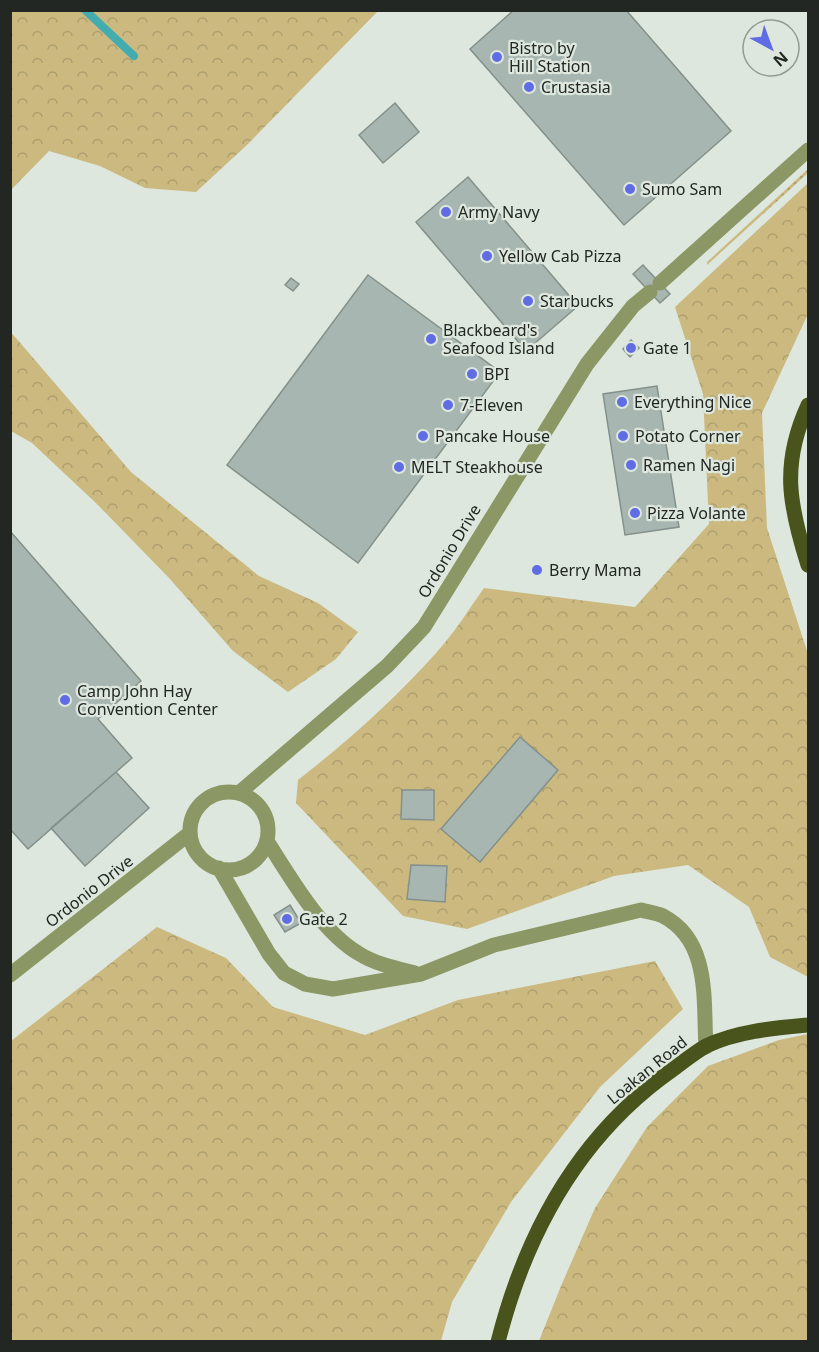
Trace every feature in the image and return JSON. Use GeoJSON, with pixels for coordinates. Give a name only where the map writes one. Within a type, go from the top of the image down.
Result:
{"type":"FeatureCollection","features":[{"type":"Feature","properties":{"kind":"main road"},"geometry":{"type":"LineString","coordinates":[[808,405],[792,452],[790,487],[797,531],[808,565]]}},
{"type":"Feature","properties":{"kind":"main road","name":"Loakan Road"},"geometry":{"type":"LineString","coordinates":[[498,1341],[509,1300],[536,1233],[565,1180],[597,1138],[631,1101],[706,1047],[735,1036],[808,1025]]}},
{"type":"Feature","properties":{"kind":"street","name":"Ordonio Drive"},"geometry":{"type":"LineString","coordinates":[[239,793],[387,666],[424,627],[587,364],[633,306],[808,150]]}},
{"type":"Feature","properties":{"kind":"street"},"geometry":{"type":"LineString","coordinates":[[221,793],[239,793],[250,798],[266,816],[267,841],[262,853],[243,868],[231,870],[219,868],[208,864],[193,845],[190,833],[192,821],[197,810],[205,801],[221,793]]}},
{"type":"Feature","properties":{"kind":"street","name":"Ordonio Drive"},"geometry":{"type":"LineString","coordinates":[[10,975],[190,833]]}},
{"type":"Feature","properties":{"kind":"street"},"geometry":{"type":"LineString","coordinates":[[267,841],[306,901],[330,929],[356,953],[378,964],[421,974]]}},
{"type":"Feature","properties":{"kind":"street"},"geometry":{"type":"LineString","coordinates":[[219,868],[268,954],[284,974],[305,984],[333,989],[421,974],[494,945],[641,910],[662,916],[682,929],[695,947],[702,973],[706,1047]]}},
{"type":"Feature","properties":{"kind":"green space"},"geometry":{"type":"Polygon","coordinates":[[[11,10],[378,11],[248,144],[196,192],[145,188],[100,166],[49,151],[11,190],[11,10]]]}},
{"type":"Feature","properties":{"kind":"green space"},"geometry":{"type":"Polygon","coordinates":[[[808,169],[808,173],[707,265],[707,262],[808,169]]]}},
{"type":"Feature","properties":{"kind":"green space"},"geometry":{"type":"Polygon","coordinates":[[[808,183],[808,314],[762,413],[767,528],[808,654],[808,977],[770,957],[749,907],[688,865],[614,876],[467,929],[403,916],[296,803],[298,780],[335,750],[405,686],[450,637],[484,588],[635,607],[709,524],[703,394],[675,307],[808,183]]]}},
{"type":"Feature","properties":{"kind":"green space"},"geometry":{"type":"Polygon","coordinates":[[[10,331],[131,472],[259,576],[318,603],[358,632],[336,659],[288,692],[233,651],[170,579],[98,505],[32,443],[11,431],[10,331]]]}},
{"type":"Feature","properties":{"kind":"green space"},"geometry":{"type":"Polygon","coordinates":[[[157,927],[226,958],[273,1007],[365,1035],[458,1000],[655,961],[683,1009],[600,1087],[511,1202],[452,1302],[441,1341],[11,1341],[11,1041],[157,927]]]}},
{"type":"Feature","properties":{"kind":"green space"},"geometry":{"type":"Polygon","coordinates":[[[808,1034],[808,1341],[539,1341],[595,1208],[647,1127],[708,1066],[779,1040],[808,1034]]]}},
{"type":"Feature","properties":{"kind":"building"},"geometry":{"type":"Polygon","coordinates":[[[514,10],[626,10],[731,131],[624,225],[470,49],[514,10]]]}},
{"type":"Feature","properties":{"kind":"building"},"geometry":{"type":"Polygon","coordinates":[[[395,103],[419,132],[383,163],[359,135],[395,103]]]}},
{"type":"Feature","properties":{"kind":"building"},"geometry":{"type":"Polygon","coordinates":[[[468,177],[578,306],[526,351],[416,222],[468,177]]]}},
{"type":"Feature","properties":{"kind":"building"},"geometry":{"type":"Polygon","coordinates":[[[643,265],[670,294],[660,303],[633,274],[643,265]]]}},
{"type":"Feature","properties":{"kind":"building"},"geometry":{"type":"Polygon","coordinates":[[[368,275],[500,372],[358,563],[227,465],[368,275]]]}},
{"type":"Feature","properties":{"kind":"building"},"geometry":{"type":"Polygon","coordinates":[[[291,278],[299,284],[293,291],[285,285],[291,278]]]}},
{"type":"Feature","properties":{"kind":"building","name":"Gate 1"},"geometry":{"type":"Polygon","coordinates":[[[631,340],[639,348],[630,357],[623,349],[631,340]]]}},
{"type":"Feature","properties":{"kind":"building"},"geometry":{"type":"Polygon","coordinates":[[[657,386],[679,527],[625,535],[603,394],[657,386]]]}},
{"type":"Feature","properties":{"kind":"building","name":"Camp John Hay Convention Center"},"geometry":{"type":"Polygon","coordinates":[[[10,531],[141,681],[98,719],[132,758],[28,849],[10,829],[10,531]]]}},
{"type":"Feature","properties":{"kind":"building"},"geometry":{"type":"Polygon","coordinates":[[[520,737],[558,770],[480,862],[441,829],[520,737]]]}},
{"type":"Feature","properties":{"kind":"building"},"geometry":{"type":"Polygon","coordinates":[[[116,772],[149,808],[85,866],[51,828],[116,772]]]}},
{"type":"Feature","properties":{"kind":"building"},"geometry":{"type":"Polygon","coordinates":[[[402,790],[434,790],[434,820],[401,819],[402,790]]]}},
{"type":"Feature","properties":{"kind":"building"},"geometry":{"type":"Polygon","coordinates":[[[411,865],[447,866],[445,902],[407,899],[411,865]]]}},
{"type":"Feature","properties":{"kind":"building","name":"Gate 2"},"geometry":{"type":"Polygon","coordinates":[[[290,905],[301,923],[285,932],[274,915],[290,905]]]}},
{"type":"Feature","properties":{"kind":"waterway"},"geometry":{"type":"LineString","coordinates":[[85,10],[134,56]]}},
{"type":"Feature","properties":{"kind":"place","name":"Bistro by Hill Station"},"geometry":{"type":"Point","coordinates":[497,57]}},
{"type":"Feature","properties":{"kind":"place","name":"Crustasia"},"geometry":{"type":"Point","coordinates":[529,87]}},
{"type":"Feature","properties":{"kind":"place","name":"Sumo Sam"},"geometry":{"type":"Point","coordinates":[630,189]}},
{"type":"Feature","properties":{"kind":"place","name":"Army Navy"},"geometry":{"type":"Point","coordinates":[446,212]}},
{"type":"Feature","properties":{"kind":"place","name":"Yellow Cab Pizza"},"geometry":{"type":"Point","coordinates":[487,256]}},
{"type":"Feature","properties":{"kind":"place","name":"Starbucks"},"geometry":{"type":"Point","coordinates":[528,301]}},
{"type":"Feature","properties":{"kind":"place","name":"Blackbeard's Seafood Island"},"geometry":{"type":"Point","coordinates":[431,339]}},
{"type":"Feature","properties":{"kind":"place","name":"Gate 1"},"geometry":{"type":"Point","coordinates":[631,348]}},
{"type":"Feature","properties":{"kind":"place","name":"BPI"},"geometry":{"type":"Point","coordinates":[472,374]}},
{"type":"Feature","properties":{"kind":"place","name":"Everything Nice"},"geometry":{"type":"Point","coordinates":[622,402]}},
{"type":"Feature","properties":{"kind":"place","name":"7-Eleven"},"geometry":{"type":"Point","coordinates":[448,405]}},
{"type":"Feature","properties":{"kind":"place","name":"Pancake House"},"geometry":{"type":"Point","coordinates":[423,436]}},
{"type":"Feature","properties":{"kind":"place","name":"Potato Corner"},"geometry":{"type":"Point","coordinates":[623,436]}},
{"type":"Feature","properties":{"kind":"place","name":"Ramen Nagi"},"geometry":{"type":"Point","coordinates":[631,465]}},
{"type":"Feature","properties":{"kind":"place","name":"MELT Steakhouse"},"geometry":{"type":"Point","coordinates":[399,467]}},
{"type":"Feature","properties":{"kind":"place","name":"Pizza Volante"},"geometry":{"type":"Point","coordinates":[635,513]}},
{"type":"Feature","properties":{"kind":"place","name":"Berry Mama"},"geometry":{"type":"Point","coordinates":[537,570]}},
{"type":"Feature","properties":{"kind":"place","name":"Camp John Hay Convention Center"},"geometry":{"type":"Point","coordinates":[65,700]}},
{"type":"Feature","properties":{"kind":"place","name":"Gate 2"},"geometry":{"type":"Point","coordinates":[287,919]}}]}
